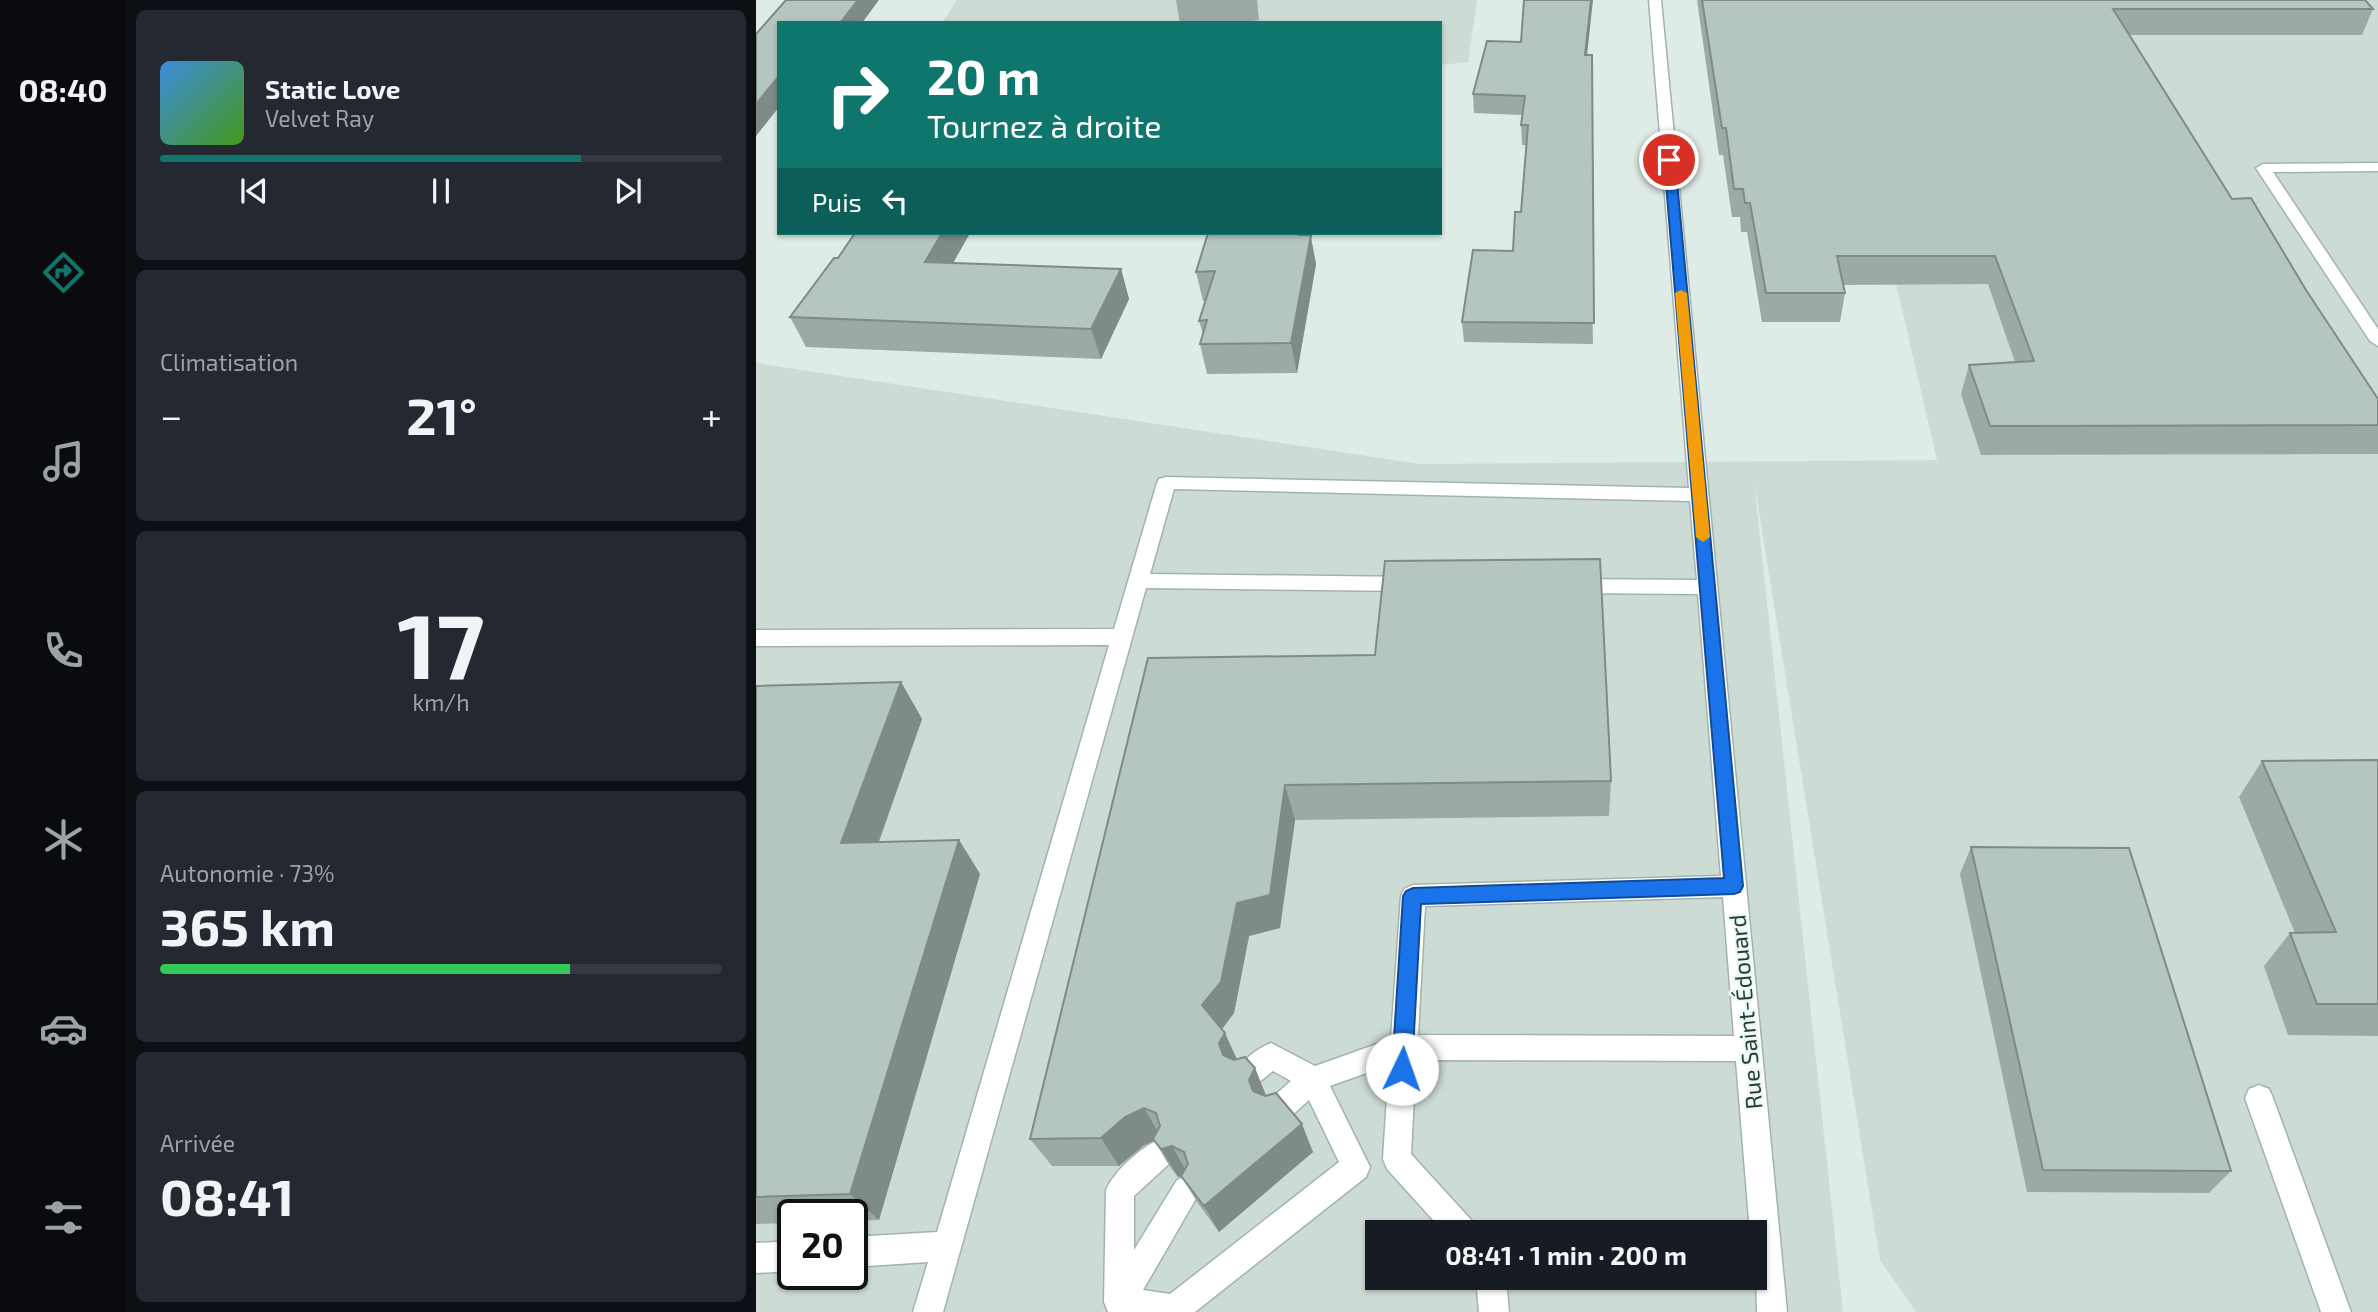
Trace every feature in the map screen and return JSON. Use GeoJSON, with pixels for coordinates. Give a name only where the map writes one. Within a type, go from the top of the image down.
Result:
{"type":"FeatureCollection","features":[{"type":"Feature","properties":{"kind":"street","name":"Rue Saint-Édouard"},"geometry":{"type":"LineString","coordinates":[[1655,0],[1772,1312]]}},
{"type":"Feature","properties":{"kind":"street"},"geometry":{"type":"LineString","coordinates":[[2378,167],[2263,168],[2378,341]]}},
{"type":"Feature","properties":{"kind":"street"},"geometry":{"type":"LineString","coordinates":[[928,1312],[1166,483],[1699,495]]}},
{"type":"Feature","properties":{"kind":"street"},"geometry":{"type":"LineString","coordinates":[[1137,581],[1429,584]]}},
{"type":"Feature","properties":{"kind":"street"},"geometry":{"type":"LineString","coordinates":[[1554,586],[1707,587]]}},
{"type":"Feature","properties":{"kind":"street"},"geometry":{"type":"LineString","coordinates":[[756,638],[1121,637]]}},
{"type":"Feature","properties":{"kind":"street"},"geometry":{"type":"LineString","coordinates":[[1453,1220],[1397,1159],[1413,896],[1734,886]]}},
{"type":"Feature","properties":{"kind":"street"},"geometry":{"type":"LineString","coordinates":[[1278,1110],[1313,1079],[1404,1047],[1748,1049]]}},
{"type":"Feature","properties":{"kind":"street"},"geometry":{"type":"LineString","coordinates":[[1118,1307],[1174,1310],[1356,1167],[1313,1079],[1271,1056],[1248,1075]]}},
{"type":"Feature","properties":{"kind":"street"},"geometry":{"type":"LineString","coordinates":[[2259,1098],[2336,1312]]}},
{"type":"Feature","properties":{"kind":"street"},"geometry":{"type":"LineString","coordinates":[[1118,1307],[1121,1190],[1160,1153]]}},
{"type":"Feature","properties":{"kind":"street"},"geometry":{"type":"LineString","coordinates":[[1118,1307],[1187,1190]]}},
{"type":"Feature","properties":{"kind":"street"},"geometry":{"type":"LineString","coordinates":[[868,1251],[947,1246]]}},
{"type":"Feature","properties":{"kind":"street"},"geometry":{"type":"LineString","coordinates":[[756,1258],[777,1257]]}},
{"type":"Feature","properties":{"kind":"street"},"geometry":{"type":"LineString","coordinates":[[1492,1290],[1494,1312]]}},
{"type":"Feature","properties":{"kind":"shaded area"},"geometry":{"type":"Polygon","coordinates":[[[957,0],[1477,0],[1468,62],[1442,65],[1442,21],[943,21],[957,0]]]}},
{"type":"Feature","properties":{"kind":"shaded area"},"geometry":{"type":"Polygon","coordinates":[[[1830,0],[2378,0],[2378,1312],[1916,1312],[1880,1260],[1754,481],[1843,1312],[756,1312],[756,363],[1420,464],[1937,460],[1830,0]]]}},
{"type":"Feature","properties":{"kind":"building"},"geometry":{"type":"Polygon","coordinates":[[[786,0],[858,0],[842,21],[777,21],[777,78],[756,104],[756,34],[786,0]]]}},
{"type":"Feature","properties":{"kind":"building"},"geometry":{"type":"Polygon","coordinates":[[[1524,0],[1591,0],[1585,55],[1592,55],[1594,323],[1462,322],[1473,250],[1513,251],[1515,212],[1521,212],[1528,125],[1521,125],[1525,96],[1473,94],[1487,41],[1521,42],[1524,0]]]}},
{"type":"Feature","properties":{"kind":"building"},"geometry":{"type":"Polygon","coordinates":[[[1702,0],[2365,0],[2373,9],[2113,9],[2232,199],[2251,198],[2306,290],[2378,399],[2378,425],[1990,426],[1969,365],[2034,361],[1995,256],[1837,256],[1845,293],[1766,293],[1750,203],[1745,203],[1743,189],[1734,189],[1726,128],[1722,128],[1702,0]]]}},
{"type":"Feature","properties":{"kind":"building"},"geometry":{"type":"Polygon","coordinates":[[[854,235],[941,235],[925,262],[1121,269],[1091,329],[790,317],[834,258],[838,258],[854,235]]]}},
{"type":"Feature","properties":{"kind":"building"},"geometry":{"type":"Polygon","coordinates":[[[1207,235],[1311,235],[1291,343],[1200,344],[1207,320],[1199,321],[1215,271],[1196,272],[1207,235]]]}},
{"type":"Feature","properties":{"kind":"building"},"geometry":{"type":"Polygon","coordinates":[[[1600,559],[1611,781],[1285,785],[1270,895],[1237,903],[1221,982],[1202,1005],[1225,1033],[1219,1043],[1223,1055],[1234,1060],[1245,1057],[1255,1068],[1249,1080],[1253,1091],[1265,1096],[1276,1093],[1302,1124],[1204,1206],[1181,1176],[1188,1164],[1184,1152],[1172,1146],[1161,1149],[1153,1139],[1160,1126],[1156,1113],[1144,1108],[1125,1117],[1101,1138],[1030,1139],[1148,658],[1375,655],[1385,561],[1600,559]]]}},
{"type":"Feature","properties":{"kind":"building"},"geometry":{"type":"Polygon","coordinates":[[[901,682],[841,843],[959,840],[850,1194],[756,1197],[756,686],[901,682]]]}},
{"type":"Feature","properties":{"kind":"building"},"geometry":{"type":"Polygon","coordinates":[[[2378,760],[2378,1004],[2317,1004],[2290,933],[2336,932],[2262,761],[2378,760]]]}},
{"type":"Feature","properties":{"kind":"building"},"geometry":{"type":"Polygon","coordinates":[[[1971,847],[2129,848],[2231,1171],[2043,1170],[1971,847]]]}},
{"type":"Feature","properties":{"kind":"slow traffic"},"geometry":{"type":"LineString","coordinates":[[1681,293],[1703,537]]}},
{"type":"Feature","properties":{"kind":"route"},"geometry":{"type":"LineString","coordinates":[[1402,1069],[1413,896],[1734,886],[1669,160]]}}]}
